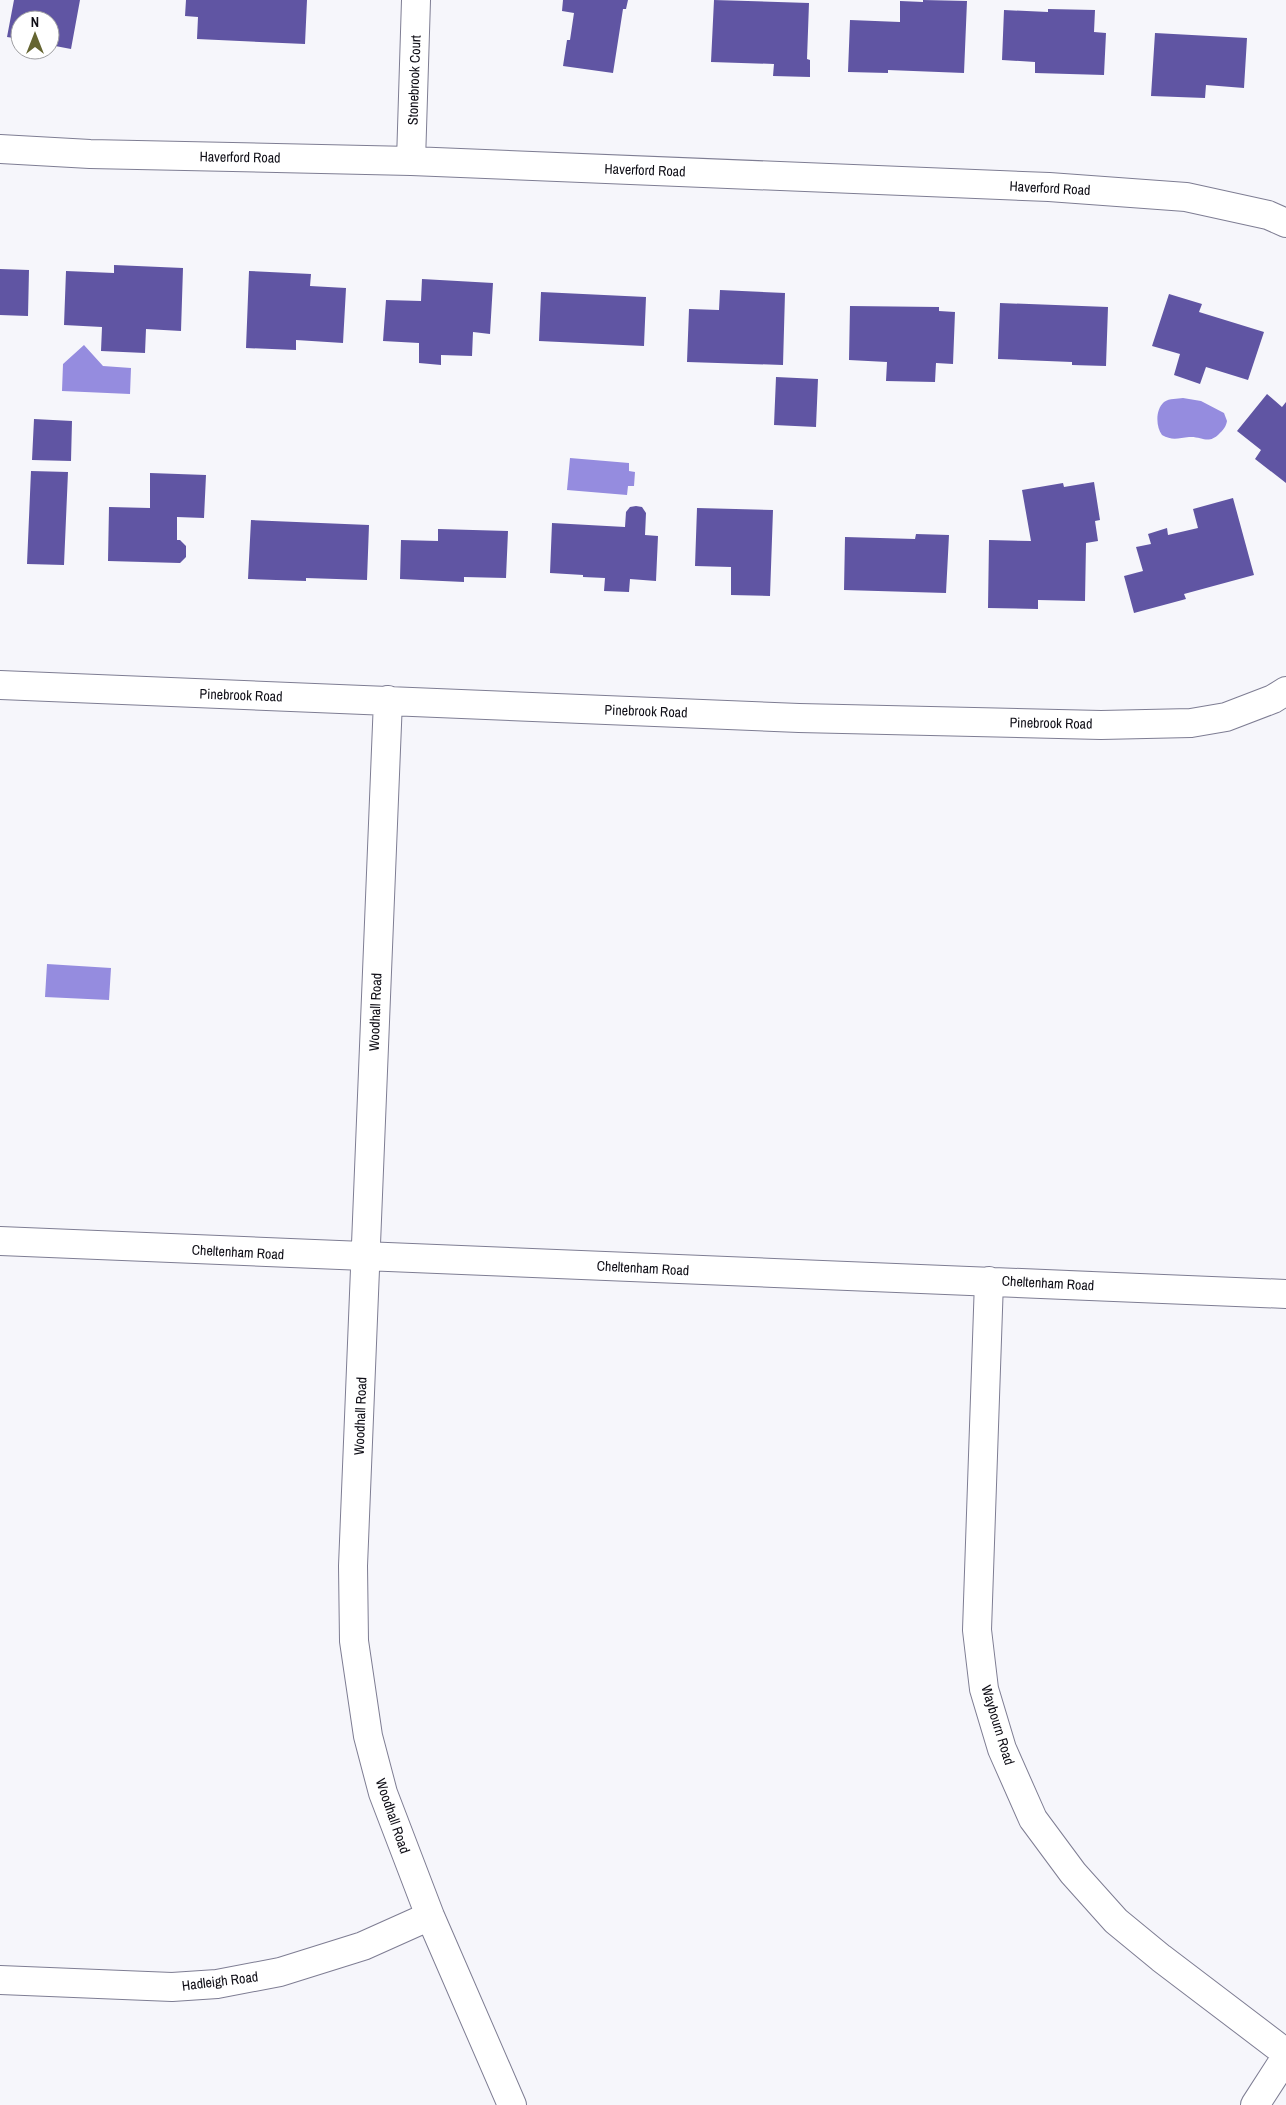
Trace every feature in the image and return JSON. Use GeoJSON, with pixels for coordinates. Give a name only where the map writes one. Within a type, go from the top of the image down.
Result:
{"type":"FeatureCollection","features":[{"type":"Feature","properties":{"kind":"street","name":"Stonebrook Court"},"geometry":{"type":"LineString","coordinates":[[411,161],[416,0]]}},
{"type":"Feature","properties":{"kind":"street","name":"Haverford Road"},"geometry":{"type":"LineString","coordinates":[[0,149],[90,154],[411,161],[1049,187],[1186,197],[1268,215],[1286,223]]}},
{"type":"Feature","properties":{"kind":"street","name":"Pinebrook Road"},"geometry":{"type":"LineString","coordinates":[[0,685],[799,718],[1157,725],[1191,724],[1226,717],[1273,699],[1286,691]]}},
{"type":"Feature","properties":{"kind":"street","name":"Woodhall Road"},"geometry":{"type":"LineString","coordinates":[[388,700],[353,1566],[354,1641],[368,1736],[383,1792],[430,1916],[512,2105]]}},
{"type":"Feature","properties":{"kind":"street","name":"Cheltenham Road"},"geometry":{"type":"LineString","coordinates":[[0,1241],[1286,1294]]}},
{"type":"Feature","properties":{"kind":"street","name":"Waybourn Road"},"geometry":{"type":"LineString","coordinates":[[988,1281],[977,1630],[984,1689],[1002,1749],[1033,1819],[1073,1873],[1116,1921],[1161,1958],[1286,2053]]}},
{"type":"Feature","properties":{"kind":"street","name":"Hadleigh Road"},"geometry":{"type":"LineString","coordinates":[[0,1980],[172,1987],[217,1984],[289,1969],[363,1946],[430,1916]]}},
{"type":"Feature","properties":{"kind":"street"},"geometry":{"type":"LineString","coordinates":[[1255,2105],[1286,2057]]}},
{"type":"Feature","properties":{"kind":"shaded area"},"geometry":{"type":"Polygon","coordinates":[[[84,345],[103,366],[131,368],[130,394],[62,391],[63,364],[84,345]]]}},
{"type":"Feature","properties":{"kind":"shaded area"},"geometry":{"type":"Polygon","coordinates":[[[1183,398],[1201,401],[1224,413],[1227,421],[1223,430],[1208,440],[1194,437],[1172,439],[1162,435],[1157,418],[1161,405],[1169,400],[1183,398]]]}},
{"type":"Feature","properties":{"kind":"shaded area"},"geometry":{"type":"Polygon","coordinates":[[[570,458],[629,463],[629,471],[635,472],[634,486],[628,486],[627,495],[567,490],[570,458]]]}},
{"type":"Feature","properties":{"kind":"shaded area"},"geometry":{"type":"Polygon","coordinates":[[[47,964],[111,968],[109,1000],[45,997],[47,964]]]}},
{"type":"Feature","properties":{"kind":"building"},"geometry":{"type":"Polygon","coordinates":[[[14,0],[80,0],[71,49],[60,47],[60,10],[12,10],[14,0]]]}},
{"type":"Feature","properties":{"kind":"building"},"geometry":{"type":"Polygon","coordinates":[[[186,0],[307,0],[305,44],[197,39],[198,17],[185,16],[186,0]]]}},
{"type":"Feature","properties":{"kind":"building"},"geometry":{"type":"Polygon","coordinates":[[[563,0],[628,0],[626,9],[623,9],[613,73],[563,66],[567,40],[570,40],[574,13],[562,11],[563,0]]]}},
{"type":"Feature","properties":{"kind":"building"},"geometry":{"type":"Polygon","coordinates":[[[714,0],[809,3],[807,59],[810,60],[810,77],[773,76],[774,64],[711,62],[714,0]]]}},
{"type":"Feature","properties":{"kind":"building"},"geometry":{"type":"Polygon","coordinates":[[[923,0],[967,1],[964,73],[888,70],[888,73],[848,72],[850,20],[900,22],[900,1],[923,2],[923,0]]]}},
{"type":"Feature","properties":{"kind":"building"},"geometry":{"type":"Polygon","coordinates":[[[1048,9],[1095,10],[1094,32],[1106,33],[1104,75],[1035,73],[1035,62],[1002,60],[1004,10],[1048,12],[1048,9]]]}},
{"type":"Feature","properties":{"kind":"building"},"geometry":{"type":"Polygon","coordinates":[[[10,21],[10,37],[7,37],[10,21]]]}},
{"type":"Feature","properties":{"kind":"building"},"geometry":{"type":"Polygon","coordinates":[[[1155,33],[1247,38],[1244,88],[1206,85],[1205,98],[1151,96],[1155,33]]]}},
{"type":"Feature","properties":{"kind":"building"},"geometry":{"type":"Polygon","coordinates":[[[114,265],[183,268],[181,331],[146,329],[145,353],[101,351],[102,327],[64,325],[66,271],[114,273],[114,265]]]}},
{"type":"Feature","properties":{"kind":"building"},"geometry":{"type":"Polygon","coordinates":[[[0,269],[29,270],[28,316],[0,315],[0,269]]]}},
{"type":"Feature","properties":{"kind":"building"},"geometry":{"type":"Polygon","coordinates":[[[249,271],[311,274],[310,286],[346,288],[343,343],[296,340],[296,350],[246,348],[249,271]]]}},
{"type":"Feature","properties":{"kind":"building"},"geometry":{"type":"Polygon","coordinates":[[[422,279],[493,283],[490,334],[473,332],[472,356],[441,355],[441,365],[419,363],[419,343],[383,341],[386,300],[421,301],[422,279]]]}},
{"type":"Feature","properties":{"kind":"building"},"geometry":{"type":"Polygon","coordinates":[[[720,290],[785,293],[783,365],[687,362],[689,309],[719,310],[720,290]]]}},
{"type":"Feature","properties":{"kind":"building"},"geometry":{"type":"Polygon","coordinates":[[[541,292],[646,297],[644,346],[539,341],[541,292]]]}},
{"type":"Feature","properties":{"kind":"building"},"geometry":{"type":"Polygon","coordinates":[[[1169,294],[1202,304],[1199,312],[1264,332],[1248,380],[1206,367],[1200,384],[1174,375],[1180,354],[1152,346],[1169,294]]]}},
{"type":"Feature","properties":{"kind":"building"},"geometry":{"type":"Polygon","coordinates":[[[1000,303],[1108,307],[1106,366],[1072,365],[1072,362],[998,359],[1000,303]]]}},
{"type":"Feature","properties":{"kind":"building"},"geometry":{"type":"Polygon","coordinates":[[[850,306],[939,307],[939,311],[955,312],[953,364],[936,363],[935,382],[886,381],[887,362],[849,360],[850,306]]]}},
{"type":"Feature","properties":{"kind":"building"},"geometry":{"type":"Polygon","coordinates":[[[776,377],[818,379],[816,427],[774,425],[776,377]]]}},
{"type":"Feature","properties":{"kind":"building"},"geometry":{"type":"Polygon","coordinates":[[[1267,394],[1282,407],[1286,402],[1286,483],[1255,459],[1261,450],[1237,431],[1267,394]]]}},
{"type":"Feature","properties":{"kind":"building"},"geometry":{"type":"Polygon","coordinates":[[[34,419],[72,421],[71,461],[32,460],[34,419]]]}},
{"type":"Feature","properties":{"kind":"building"},"geometry":{"type":"Polygon","coordinates":[[[31,471],[68,472],[64,565],[27,564],[31,471]]]}},
{"type":"Feature","properties":{"kind":"building"},"geometry":{"type":"Polygon","coordinates":[[[150,473],[206,475],[204,518],[177,517],[177,540],[180,540],[186,546],[186,557],[180,563],[108,561],[109,507],[150,508],[150,473]]]}},
{"type":"Feature","properties":{"kind":"building"},"geometry":{"type":"Polygon","coordinates":[[[1094,482],[1100,520],[1095,521],[1098,541],[1086,543],[1085,601],[1038,600],[1038,609],[988,608],[989,540],[1031,541],[1022,490],[1063,483],[1064,487],[1094,482]]]}},
{"type":"Feature","properties":{"kind":"building"},"geometry":{"type":"Polygon","coordinates":[[[1233,498],[1254,575],[1184,594],[1186,599],[1134,613],[1124,576],[1143,571],[1136,547],[1151,544],[1148,534],[1167,528],[1168,535],[1198,528],[1193,509],[1233,498]]]}},
{"type":"Feature","properties":{"kind":"building"},"geometry":{"type":"Polygon","coordinates":[[[630,507],[642,507],[646,513],[645,535],[658,536],[656,581],[630,579],[629,592],[604,591],[605,578],[550,573],[552,523],[625,527],[626,512],[630,507]]]}},
{"type":"Feature","properties":{"kind":"building"},"geometry":{"type":"Polygon","coordinates":[[[697,508],[773,510],[770,596],[731,595],[731,567],[695,566],[697,508]]]}},
{"type":"Feature","properties":{"kind":"building"},"geometry":{"type":"Polygon","coordinates":[[[251,520],[369,525],[367,580],[306,578],[306,581],[248,579],[251,520]]]}},
{"type":"Feature","properties":{"kind":"building"},"geometry":{"type":"Polygon","coordinates":[[[438,529],[508,531],[506,578],[464,577],[464,582],[400,579],[401,540],[438,541],[438,529]]]}},
{"type":"Feature","properties":{"kind":"building"},"geometry":{"type":"Polygon","coordinates":[[[916,534],[949,535],[946,593],[844,590],[845,537],[915,539],[916,534]]]}}]}
